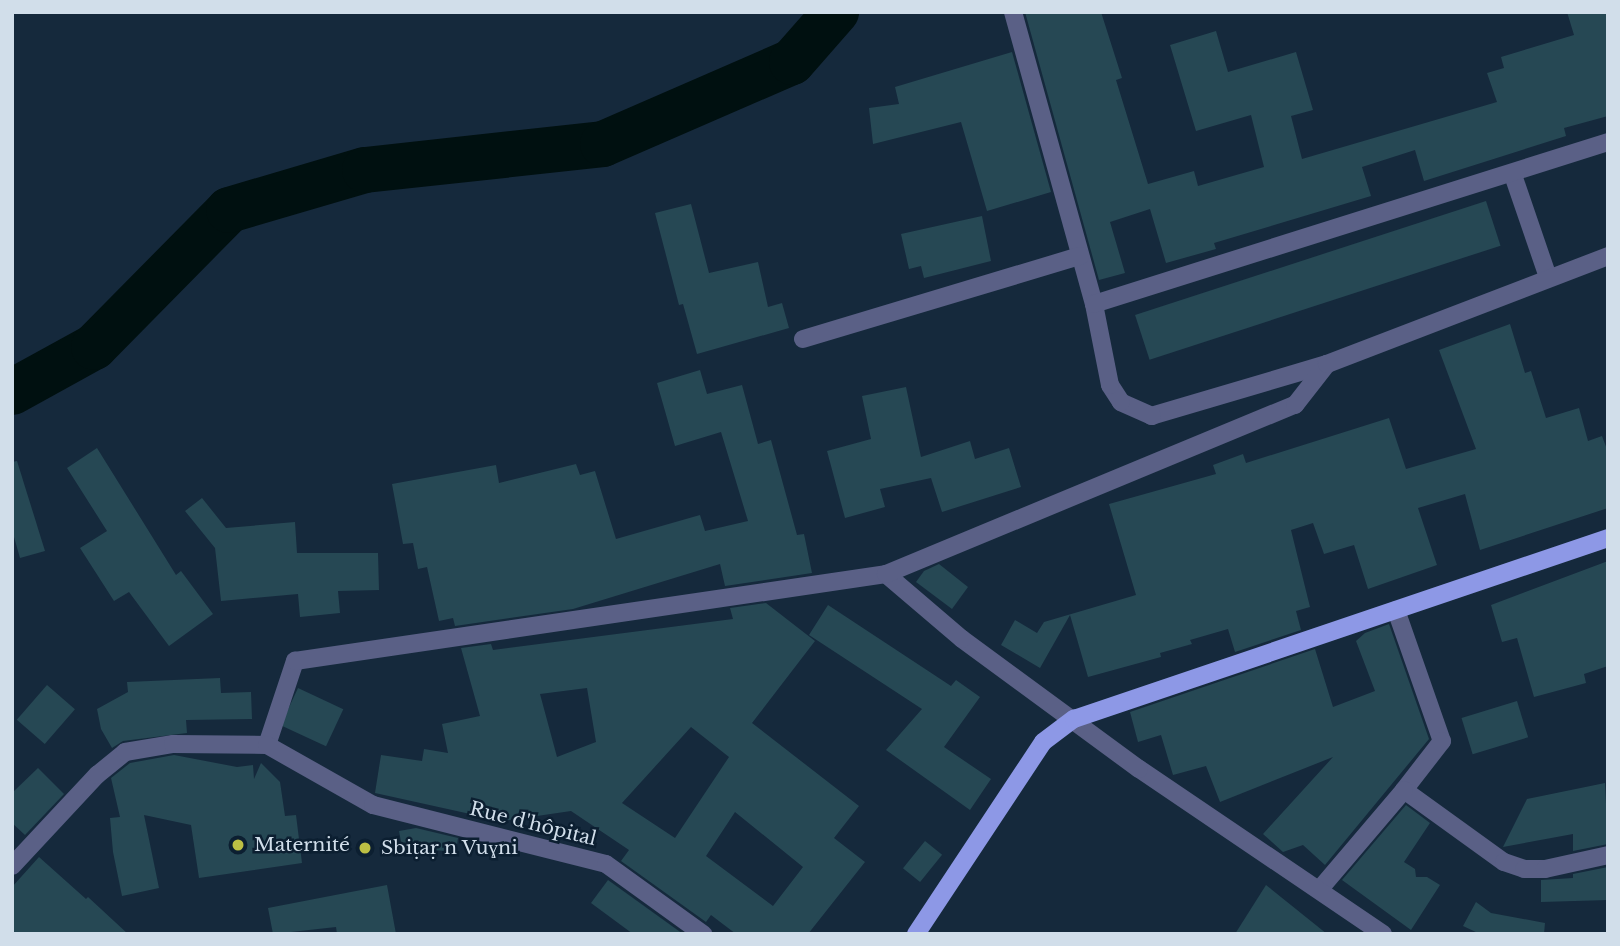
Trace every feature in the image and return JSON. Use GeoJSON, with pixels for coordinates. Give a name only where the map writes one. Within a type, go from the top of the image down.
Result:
{"type":"FeatureCollection","features":[{"type":"Feature","properties":{"kind":"main road"},"geometry":{"type":"LineString","coordinates":[[916,934],[1043,742],[1074,719],[1608,538]]}},
{"type":"Feature","properties":{"kind":"street"},"geometry":{"type":"LineString","coordinates":[[1013,12],[1094,304],[1110,385],[1121,402],[1144,414],[1166,416],[1327,364],[1608,256]]}},
{"type":"Feature","properties":{"kind":"street"},"geometry":{"type":"LineString","coordinates":[[1094,304],[1513,175],[1608,142]]}},
{"type":"Feature","properties":{"kind":"street"},"geometry":{"type":"LineString","coordinates":[[1513,175],[1548,277]]}},
{"type":"Feature","properties":{"kind":"street"},"geometry":{"type":"LineString","coordinates":[[803,339],[1080,256]]}},
{"type":"Feature","properties":{"kind":"street"},"geometry":{"type":"LineString","coordinates":[[12,866],[97,775],[125,752],[173,744],[267,745],[295,661],[886,574],[1295,405],[1327,364]]}},
{"type":"Feature","properties":{"kind":"street"},"geometry":{"type":"LineString","coordinates":[[886,574],[962,639],[1139,769],[1383,934]]}},
{"type":"Feature","properties":{"kind":"street"},"geometry":{"type":"LineString","coordinates":[[1319,890],[1442,741],[1396,610]]}},
{"type":"Feature","properties":{"kind":"street","name":"Rue d'hôpital"},"geometry":{"type":"LineString","coordinates":[[267,745],[373,805],[606,864],[704,934]]}},
{"type":"Feature","properties":{"kind":"street"},"geometry":{"type":"LineString","coordinates":[[1404,790],[1504,862],[1524,869],[1545,870],[1608,855]]}},
{"type":"Feature","properties":{"kind":"building"},"geometry":{"type":"Polygon","coordinates":[[[1025,12],[1101,12],[1122,78],[1116,80],[1148,184],[1194,171],[1198,186],[1264,167],[1251,115],[1196,131],[1170,45],[1216,31],[1228,72],[1296,52],[1313,110],[1291,116],[1302,159],[1497,102],[1487,73],[1504,68],[1501,57],[1574,35],[1567,12],[1608,12],[1608,116],[1564,128],[1566,136],[1424,181],[1415,150],[1362,167],[1371,196],[1214,243],[1216,249],[1166,263],[1150,209],[1110,222],[1125,273],[1099,280],[1025,12]]]}},
{"type":"Feature","properties":{"kind":"building"},"geometry":{"type":"Polygon","coordinates":[[[1012,52],[1051,192],[987,211],[961,122],[873,144],[869,108],[899,104],[895,87],[1012,52]]]}},
{"type":"Feature","properties":{"kind":"building"},"geometry":{"type":"Polygon","coordinates":[[[1486,201],[1501,246],[1150,360],[1135,315],[1486,201]]]}},
{"type":"Feature","properties":{"kind":"building"},"geometry":{"type":"Polygon","coordinates":[[[691,204],[709,273],[758,262],[768,307],[782,303],[789,328],[697,354],[683,304],[679,305],[655,213],[691,204]]]}},
{"type":"Feature","properties":{"kind":"building"},"geometry":{"type":"Polygon","coordinates":[[[982,216],[991,261],[924,278],[921,266],[909,269],[901,234],[982,216]]]}},
{"type":"Feature","properties":{"kind":"building"},"geometry":{"type":"Polygon","coordinates":[[[1510,324],[1525,373],[1531,371],[1546,418],[1579,408],[1588,441],[1602,436],[1608,452],[1608,508],[1480,550],[1465,494],[1418,508],[1437,565],[1368,589],[1354,545],[1324,554],[1313,523],[1291,530],[1310,607],[1296,611],[1301,630],[1235,652],[1228,629],[1190,640],[1192,644],[1160,653],[1161,657],[1088,677],[1070,615],[1040,668],[1001,645],[1015,620],[1037,633],[1044,622],[1136,595],[1109,504],[1216,474],[1213,465],[1243,454],[1246,463],[1389,418],[1406,469],[1476,449],[1439,350],[1510,324]]]}},
{"type":"Feature","properties":{"kind":"building"},"geometry":{"type":"Polygon","coordinates":[[[700,370],[707,394],[742,385],[758,444],[771,440],[797,535],[804,534],[812,573],[725,586],[720,564],[573,609],[455,626],[453,618],[439,621],[427,567],[418,569],[413,543],[403,544],[392,484],[496,465],[499,483],[576,464],[580,475],[595,471],[616,539],[700,515],[705,531],[748,521],[721,432],[675,446],[657,383],[700,370]]]}},
{"type":"Feature","properties":{"kind":"building"},"geometry":{"type":"Polygon","coordinates":[[[906,387],[921,457],[970,441],[975,459],[1009,448],[1021,487],[942,512],[931,478],[880,489],[885,507],[845,518],[827,451],[871,439],[862,396],[906,387]]]}},
{"type":"Feature","properties":{"kind":"building"},"geometry":{"type":"Polygon","coordinates":[[[97,448],[176,575],[181,571],[213,614],[169,646],[129,592],[114,601],[80,548],[107,531],[67,468],[97,448]]]}},
{"type":"Feature","properties":{"kind":"building"},"geometry":{"type":"Polygon","coordinates":[[[17,461],[45,551],[20,558],[12,530],[12,462],[17,461]]]}},
{"type":"Feature","properties":{"kind":"building"},"geometry":{"type":"Polygon","coordinates":[[[202,498],[226,528],[295,522],[297,553],[378,553],[379,590],[338,591],[340,613],[300,617],[298,594],[221,601],[215,548],[185,511],[202,498]]]}},
{"type":"Feature","properties":{"kind":"building"},"geometry":{"type":"Polygon","coordinates":[[[1608,561],[1608,666],[1584,674],[1586,683],[1534,697],[1517,638],[1502,642],[1491,605],[1608,561]]]}},
{"type":"Feature","properties":{"kind":"building"},"geometry":{"type":"Polygon","coordinates":[[[939,564],[968,587],[952,609],[916,582],[924,571],[939,564]]]}},
{"type":"Feature","properties":{"kind":"building"},"geometry":{"type":"Polygon","coordinates":[[[766,603],[815,641],[752,723],[859,806],[834,838],[865,862],[808,934],[736,934],[711,915],[706,922],[621,861],[629,850],[571,811],[502,821],[375,793],[381,755],[422,761],[424,749],[448,753],[442,724],[480,716],[461,648],[491,644],[493,650],[733,619],[730,608],[766,603]],[[587,688],[540,694],[557,757],[596,742],[587,688]],[[691,727],[622,803],[675,838],[729,757],[691,727]],[[735,812],[706,856],[773,906],[803,867],[735,812]]]}},
{"type":"Feature","properties":{"kind":"building"},"geometry":{"type":"Polygon","coordinates":[[[828,605],[951,686],[956,680],[980,697],[944,747],[991,779],[970,810],[886,750],[922,709],[809,635],[828,605]]]}},
{"type":"Feature","properties":{"kind":"building"},"geometry":{"type":"Polygon","coordinates":[[[1389,624],[1429,739],[1325,865],[1303,845],[1283,852],[1263,834],[1333,757],[1220,802],[1206,766],[1173,775],[1161,735],[1138,742],[1130,712],[1315,649],[1333,707],[1375,691],[1356,641],[1365,633],[1389,624]]]}},
{"type":"Feature","properties":{"kind":"building"},"geometry":{"type":"Polygon","coordinates":[[[220,678],[221,693],[251,692],[252,719],[186,720],[187,733],[123,741],[112,748],[101,729],[97,709],[128,692],[127,682],[220,678]]]}},
{"type":"Feature","properties":{"kind":"building"},"geometry":{"type":"Polygon","coordinates":[[[47,685],[75,709],[45,744],[17,720],[47,685]]]}},
{"type":"Feature","properties":{"kind":"building"},"geometry":{"type":"Polygon","coordinates":[[[298,688],[343,709],[326,746],[281,725],[298,688]]]}},
{"type":"Feature","properties":{"kind":"building"},"geometry":{"type":"Polygon","coordinates":[[[1517,701],[1528,737],[1473,754],[1462,718],[1517,701]]]}},
{"type":"Feature","properties":{"kind":"building"},"geometry":{"type":"Polygon","coordinates":[[[174,755],[237,767],[253,765],[254,779],[261,763],[280,782],[285,816],[296,815],[302,863],[199,878],[191,825],[144,815],[159,888],[122,896],[113,852],[110,818],[120,817],[111,778],[130,763],[174,755]]]}},
{"type":"Feature","properties":{"kind":"building"},"geometry":{"type":"Polygon","coordinates":[[[38,768],[64,794],[25,835],[12,823],[12,793],[38,768]]]}},
{"type":"Feature","properties":{"kind":"building"},"geometry":{"type":"Polygon","coordinates":[[[1605,783],[1608,844],[1573,851],[1573,834],[1503,847],[1527,799],[1605,783]]]}},
{"type":"Feature","properties":{"kind":"building"},"geometry":{"type":"Polygon","coordinates":[[[1406,805],[1430,823],[1404,862],[1415,869],[1416,877],[1427,877],[1440,885],[1411,930],[1342,880],[1406,805]]]}},
{"type":"Feature","properties":{"kind":"building"},"geometry":{"type":"Polygon","coordinates":[[[416,828],[458,838],[456,852],[402,847],[399,831],[416,828]]]}},
{"type":"Feature","properties":{"kind":"building"},"geometry":{"type":"Polygon","coordinates":[[[925,841],[942,855],[920,882],[903,868],[925,841]]]}},
{"type":"Feature","properties":{"kind":"building"},"geometry":{"type":"Polygon","coordinates":[[[39,857],[128,934],[12,934],[12,887],[39,857]]]}},
{"type":"Feature","properties":{"kind":"building"},"geometry":{"type":"Polygon","coordinates":[[[1608,867],[1608,900],[1541,902],[1541,880],[1573,878],[1573,874],[1608,867]]]}},
{"type":"Feature","properties":{"kind":"building"},"geometry":{"type":"Polygon","coordinates":[[[608,880],[683,934],[633,934],[591,903],[608,880]]]}},
{"type":"Feature","properties":{"kind":"building"},"geometry":{"type":"Polygon","coordinates":[[[387,885],[396,934],[337,934],[336,927],[273,934],[268,908],[387,885]]]}},
{"type":"Feature","properties":{"kind":"building"},"geometry":{"type":"Polygon","coordinates":[[[1266,885],[1327,934],[1235,934],[1266,885]]]}},
{"type":"Feature","properties":{"kind":"building"},"geometry":{"type":"Polygon","coordinates":[[[1476,902],[1491,913],[1545,923],[1544,934],[1480,934],[1463,926],[1476,902]]]}},
{"type":"Feature","properties":{"kind":"waterway"},"geometry":{"type":"LineString","coordinates":[[12,392],[94,347],[229,210],[365,170],[603,144],[792,62],[836,12]]}},
{"type":"Feature","properties":{"kind":"place","name":"Maternité"},"geometry":{"type":"Point","coordinates":[238,845]}},
{"type":"Feature","properties":{"kind":"place","name":"Sbiṭaṛ n Vuɣni"},"geometry":{"type":"Point","coordinates":[365,848]}}]}
